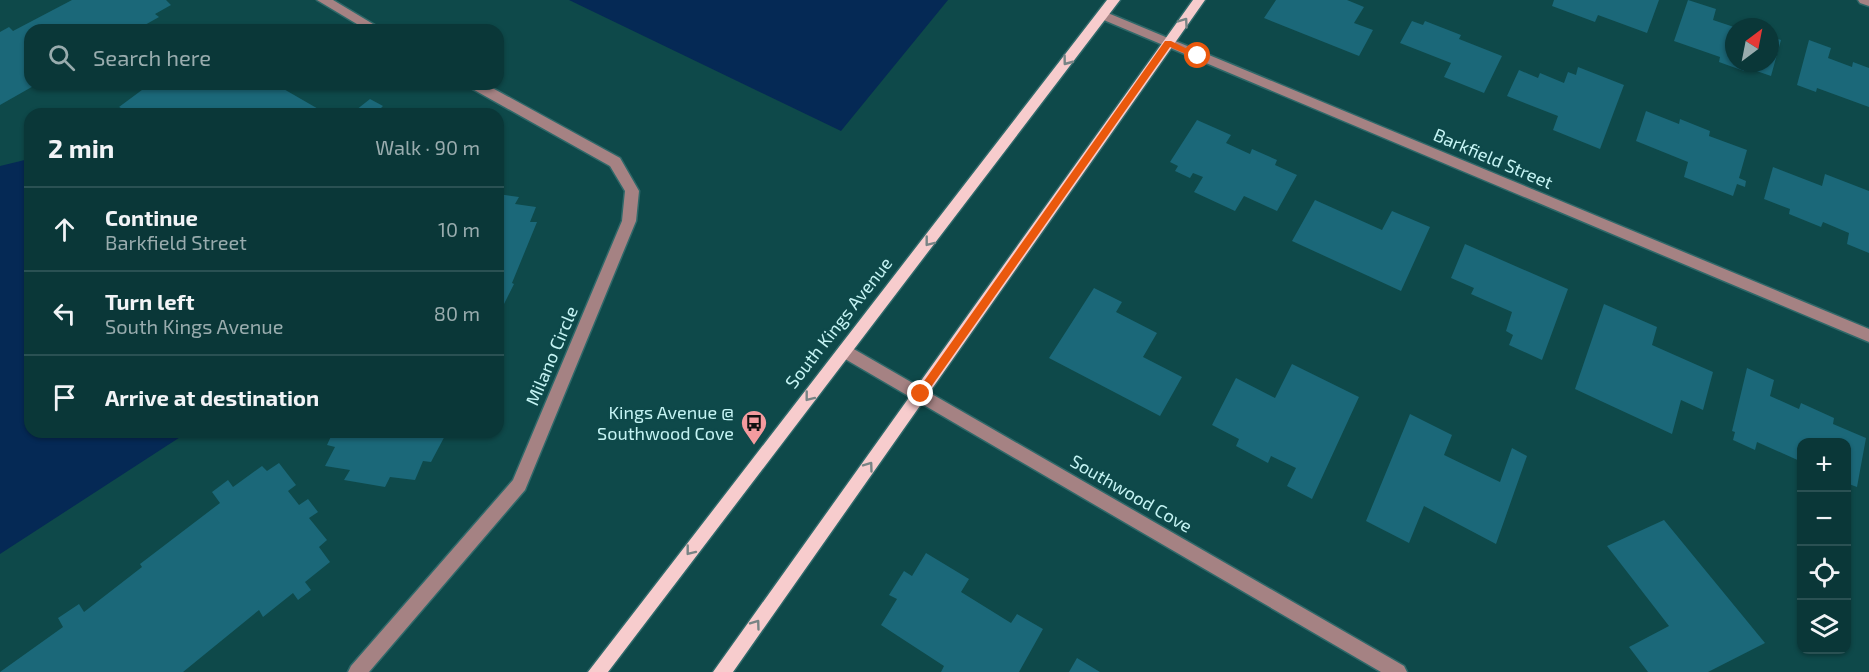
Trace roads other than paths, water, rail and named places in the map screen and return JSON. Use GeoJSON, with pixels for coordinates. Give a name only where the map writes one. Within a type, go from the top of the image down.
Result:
{"type":"FeatureCollection","features":[{"type":"Feature","properties":{"kind":"main road","name":"South Kings Avenue"},"geometry":{"type":"LineString","coordinates":[[597,672],[1114,0]]}},
{"type":"Feature","properties":{"kind":"main road"},"geometry":{"type":"LineString","coordinates":[[722,672],[1199,0]]}},
{"type":"Feature","properties":{"kind":"street"},"geometry":{"type":"LineString","coordinates":[[323,0],[366,24]]}},
{"type":"Feature","properties":{"kind":"street"},"geometry":{"type":"LineString","coordinates":[[1864,0],[1869,2]]}},
{"type":"Feature","properties":{"kind":"street","name":"Barkfield Street"},"geometry":{"type":"LineString","coordinates":[[1103,15],[1869,336]]}},
{"type":"Feature","properties":{"kind":"street","name":"Milano Circle"},"geometry":{"type":"LineString","coordinates":[[357,672],[519,485],[629,221],[632,191],[615,162],[485,90]]}},
{"type":"Feature","properties":{"kind":"street","name":"Southwood Cove"},"geometry":{"type":"LineString","coordinates":[[845,351],[1398,672]]}},
{"type":"Feature","properties":{"kind":"water"},"geometry":{"type":"Polygon","coordinates":[[[569,0],[948,0],[841,131],[569,0]]]}},
{"type":"Feature","properties":{"kind":"water"},"geometry":{"type":"Polygon","coordinates":[[[24,160],[24,438],[179,438],[0,554],[0,166],[24,160]]]}},
{"type":"Feature","properties":{"kind":"place","name":"Kings Avenue @ Southwood Cove"},"geometry":{"type":"Point","coordinates":[754,446]}}]}
